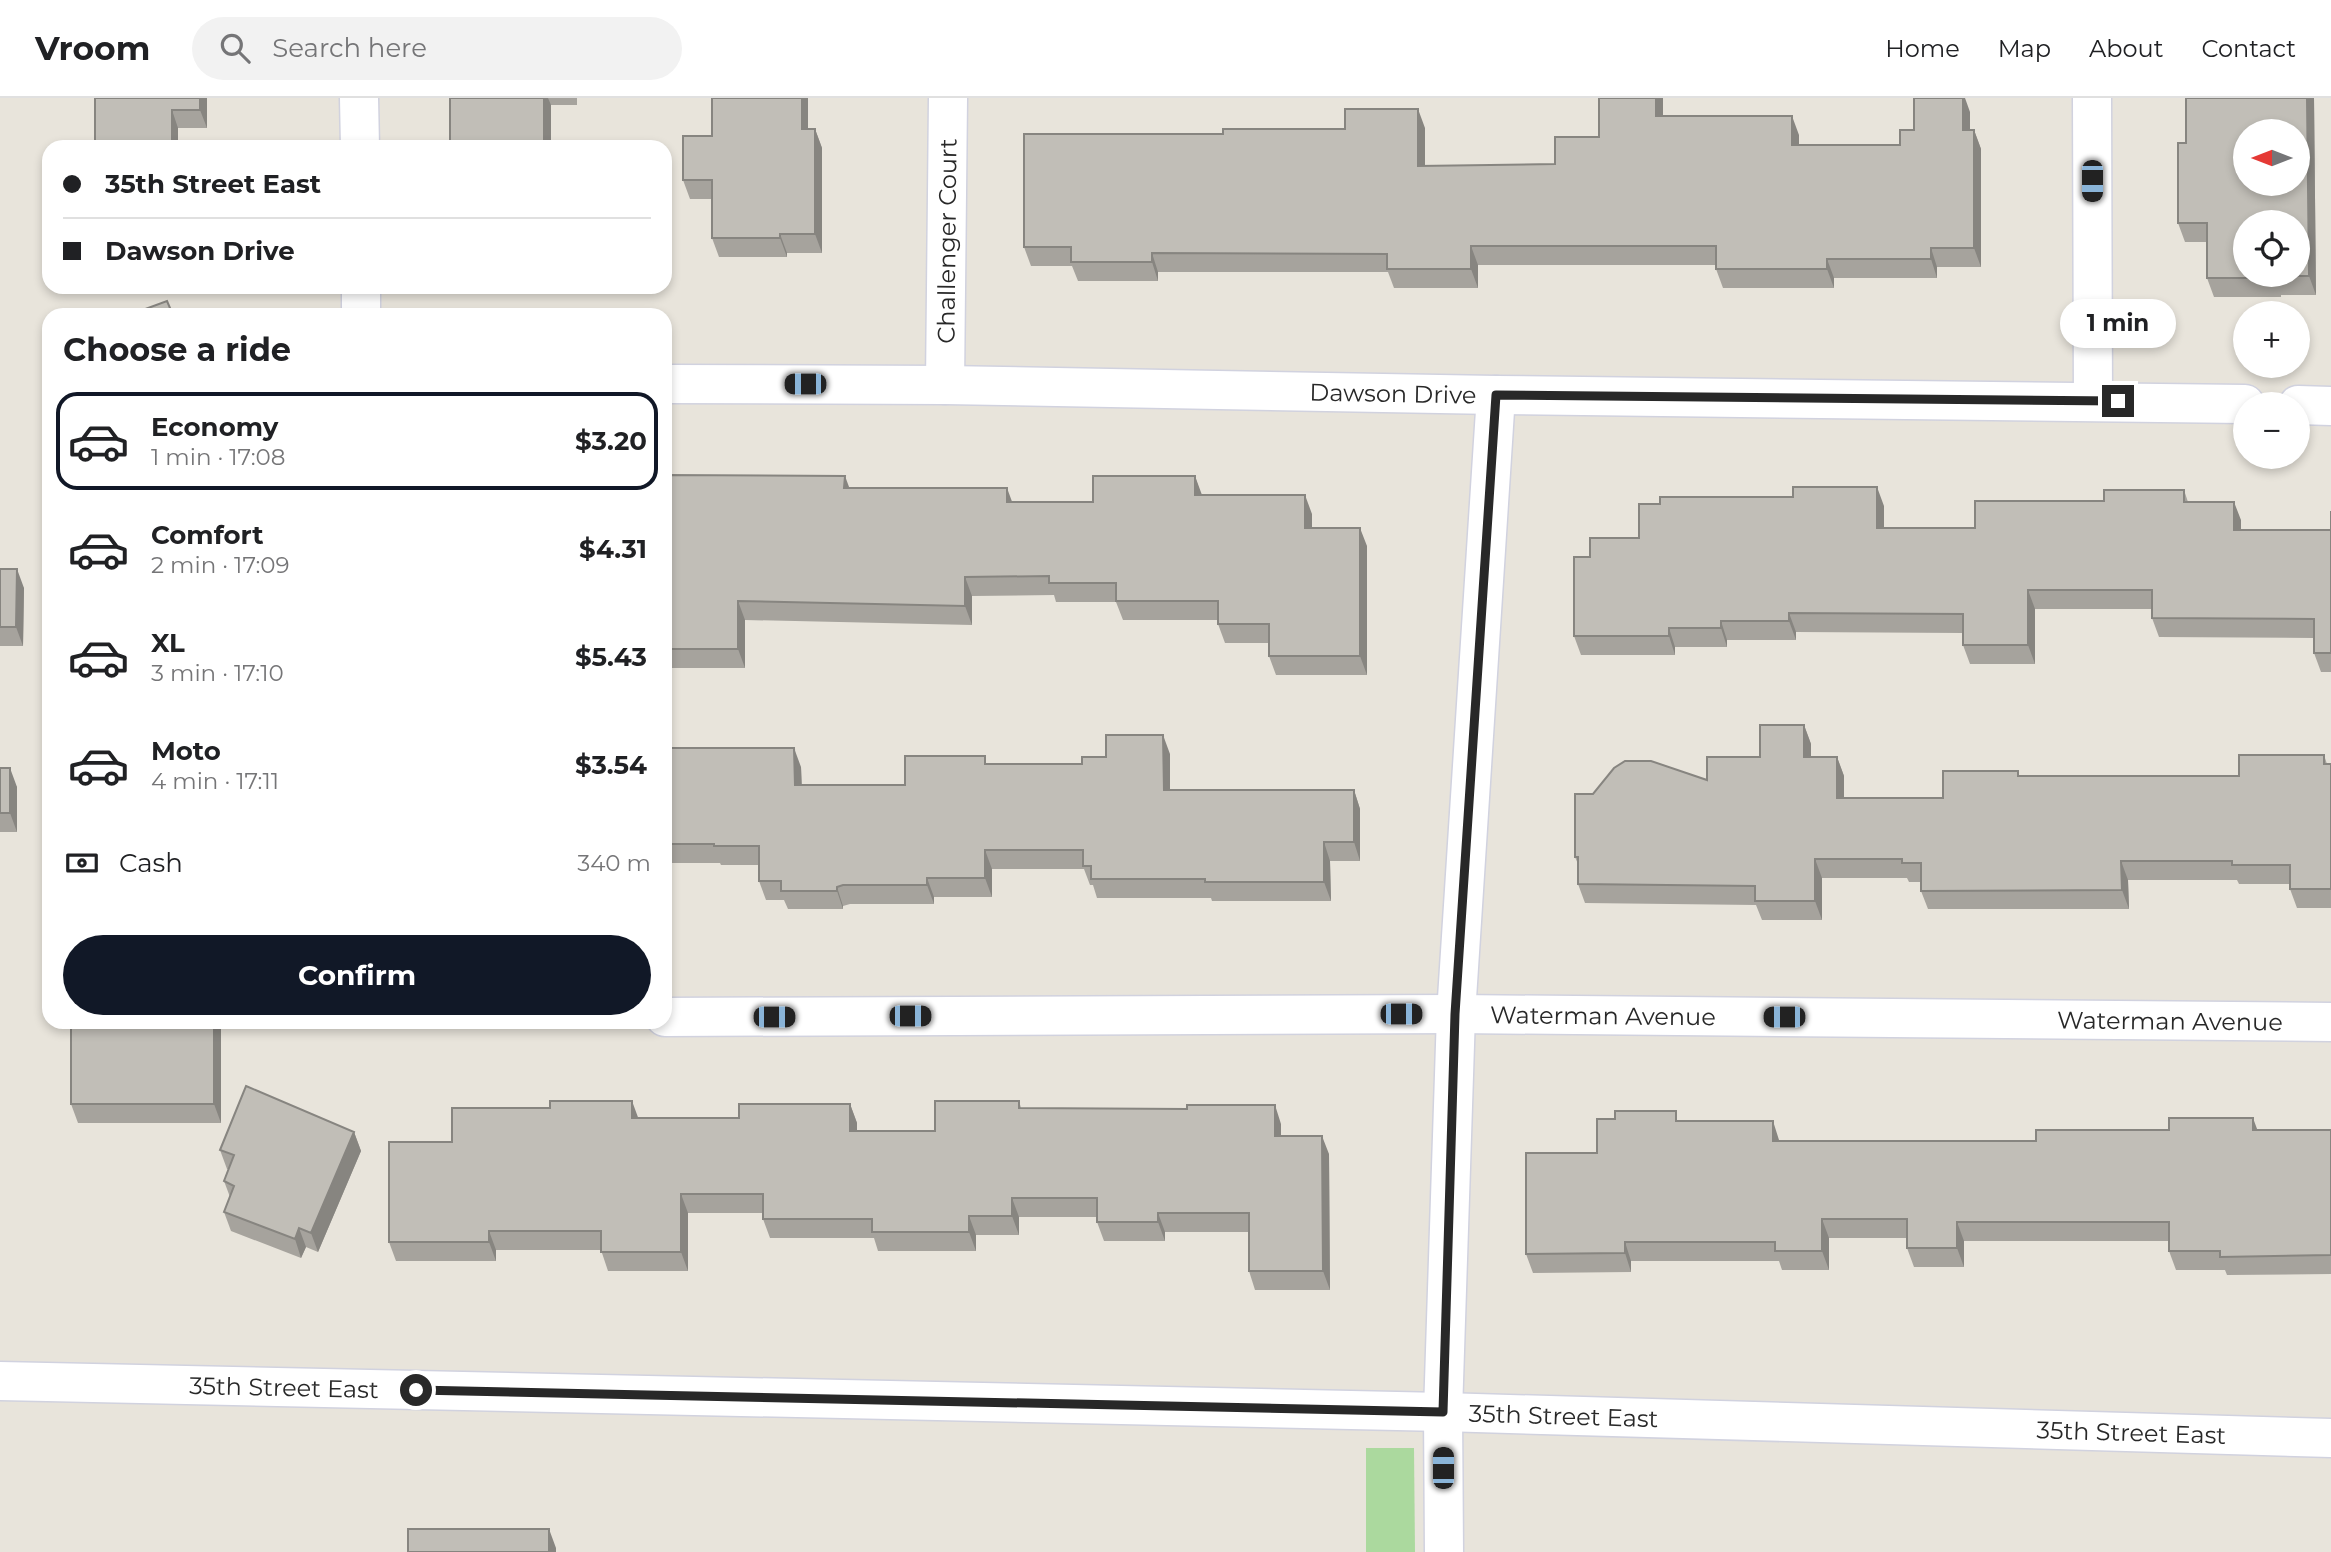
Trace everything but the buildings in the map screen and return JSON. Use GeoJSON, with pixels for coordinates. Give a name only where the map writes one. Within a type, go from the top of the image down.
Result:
{"type":"FeatureCollection","features":[{"type":"Feature","properties":{"kind":"street"},"geometry":{"type":"LineString","coordinates":[[359,98],[360,140]]}},
{"type":"Feature","properties":{"kind":"street","name":"Challenger Court"},"geometry":{"type":"LineString","coordinates":[[945,385],[947,98]]}},
{"type":"Feature","properties":{"kind":"street"},"geometry":{"type":"LineString","coordinates":[[2092,98],[2093,401]]}},
{"type":"Feature","properties":{"kind":"street","name":"Dawson Drive"},"geometry":{"type":"LineString","coordinates":[[672,384],[945,385],[2233,404]]}},
{"type":"Feature","properties":{"kind":"street"},"geometry":{"type":"LineString","coordinates":[[1444,1552],[1443,1412],[1455,1014],[1496,395]]}},
{"type":"Feature","properties":{"kind":"street"},"geometry":{"type":"LineString","coordinates":[[2310,405],[2331,406]]}},
{"type":"Feature","properties":{"kind":"street","name":"Waterman Avenue"},"geometry":{"type":"LineString","coordinates":[[672,1017],[1455,1014],[2331,1022]]}},
{"type":"Feature","properties":{"kind":"street","name":"35th Street East"},"geometry":{"type":"LineString","coordinates":[[0,1381],[1443,1412],[2331,1438]]}},
{"type":"Feature","properties":{"kind":"green space"},"geometry":{"type":"Polygon","coordinates":[[[1366,1448],[1414,1448],[1415,1552],[1366,1552],[1366,1448]]]}},
{"type":"Feature","properties":{"kind":"route"},"geometry":{"type":"LineString","coordinates":[[416,1390],[1443,1412],[1455,1014],[1496,395],[2118,401]]}}]}
